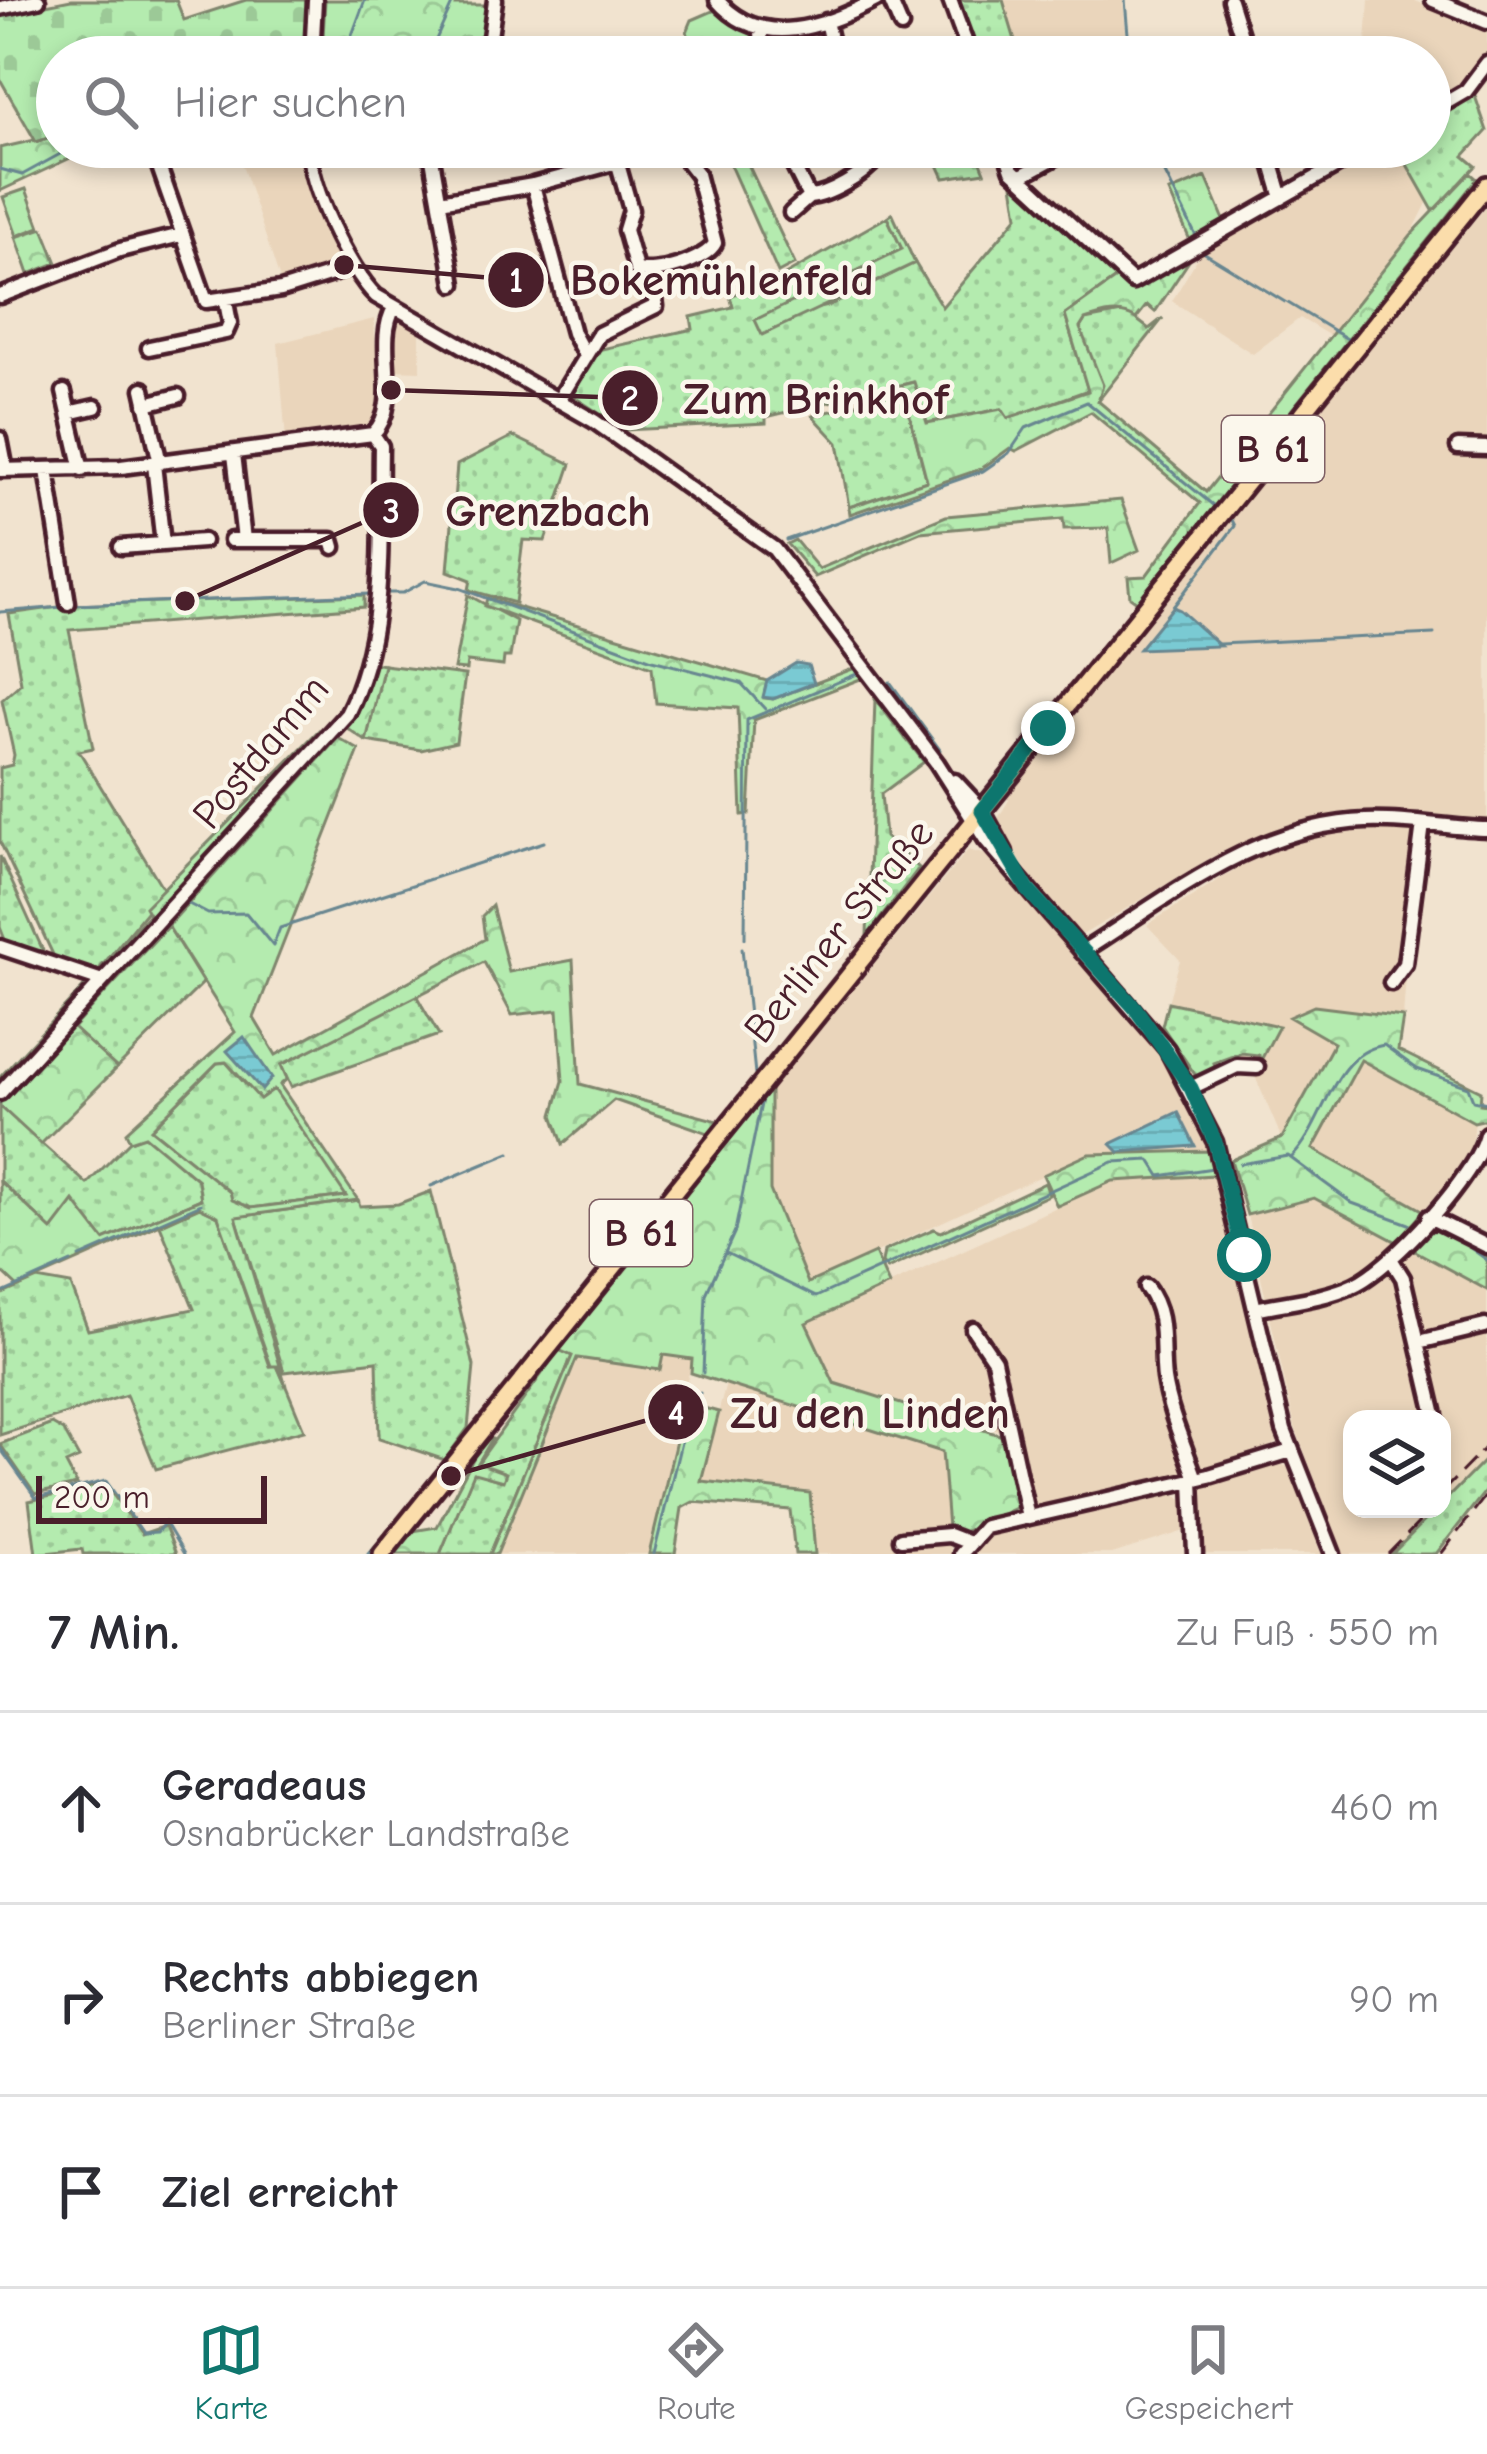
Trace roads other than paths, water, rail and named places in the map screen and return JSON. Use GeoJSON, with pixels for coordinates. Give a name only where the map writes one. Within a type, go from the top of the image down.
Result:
{"type":"FeatureCollection","features":[{"type":"Feature","properties":{"kind":"main road","name":"Berliner Straße"},"geometry":{"type":"LineString","coordinates":[[382,1554],[1487,184]]}},
{"type":"Feature","properties":{"kind":"street"},"geometry":{"type":"LineString","coordinates":[[0,8],[38,0]]}},
{"type":"Feature","properties":{"kind":"street"},"geometry":{"type":"LineString","coordinates":[[313,36],[315,0]]}},
{"type":"Feature","properties":{"kind":"street"},"geometry":{"type":"LineString","coordinates":[[489,36],[495,0]]}},
{"type":"Feature","properties":{"kind":"street"},"geometry":{"type":"LineString","coordinates":[[717,0],[738,20],[761,30],[789,31],[876,0]]}},
{"type":"Feature","properties":{"kind":"street"},"geometry":{"type":"LineString","coordinates":[[890,0],[901,26]]}},
{"type":"Feature","properties":{"kind":"street"},"geometry":{"type":"LineString","coordinates":[[950,0],[963,36]]}},
{"type":"Feature","properties":{"kind":"street"},"geometry":{"type":"LineString","coordinates":[[1229,0],[1241,36]]}},
{"type":"Feature","properties":{"kind":"street"},"geometry":{"type":"LineString","coordinates":[[1433,0],[1487,22]]}},
{"type":"Feature","properties":{"kind":"street"},"geometry":{"type":"LineString","coordinates":[[826,21],[829,36]]}},
{"type":"Feature","properties":{"kind":"street"},"geometry":{"type":"LineString","coordinates":[[761,30],[761,36]]}},
{"type":"Feature","properties":{"kind":"street"},"geometry":{"type":"LineString","coordinates":[[1451,98],[1478,81],[1487,63]]}},
{"type":"Feature","properties":{"kind":"street"},"geometry":{"type":"LineString","coordinates":[[159,168],[201,297],[211,303],[354,268]]}},
{"type":"Feature","properties":{"kind":"street"},"geometry":{"type":"LineString","coordinates":[[311,168],[354,268],[371,291],[558,401],[774,549],[938,763],[1028,890],[1135,1008],[1191,1088],[1232,1200],[1292,1451],[1333,1554]]}},
{"type":"Feature","properties":{"kind":"street"},"geometry":{"type":"LineString","coordinates":[[434,168],[454,284]]}},
{"type":"Feature","properties":{"kind":"street"},"geometry":{"type":"LineString","coordinates":[[440,201],[533,185],[575,168]]}},
{"type":"Feature","properties":{"kind":"street"},"geometry":{"type":"LineString","coordinates":[[615,168],[631,210],[625,230],[633,262],[636,269],[652,273],[703,257],[715,243],[692,168]]}},
{"type":"Feature","properties":{"kind":"street"},"geometry":{"type":"LineString","coordinates":[[794,168],[809,197]]}},
{"type":"Feature","properties":{"kind":"street"},"geometry":{"type":"LineString","coordinates":[[791,213],[809,197],[822,196],[870,168]]}},
{"type":"Feature","properties":{"kind":"street"},"geometry":{"type":"LineString","coordinates":[[1014,168],[1133,282],[1334,168]]}},
{"type":"Feature","properties":{"kind":"street"},"geometry":{"type":"LineString","coordinates":[[1016,173],[1027,168]]}},
{"type":"Feature","properties":{"kind":"street"},"geometry":{"type":"LineString","coordinates":[[1273,168],[1282,198]]}},
{"type":"Feature","properties":{"kind":"street"},"geometry":{"type":"LineString","coordinates":[[533,185],[574,333],[585,355]]}},
{"type":"Feature","properties":{"kind":"street"},"geometry":{"type":"LineString","coordinates":[[0,296],[107,254],[182,235]]}},
{"type":"Feature","properties":{"kind":"street"},"geometry":{"type":"LineString","coordinates":[[558,401],[585,355],[612,325],[652,310],[658,298],[652,273]]}},
{"type":"Feature","properties":{"kind":"street"},"geometry":{"type":"LineString","coordinates":[[149,348],[226,332],[230,323],[226,302]]}},
{"type":"Feature","properties":{"kind":"street","name":"Postdamm"},"geometry":{"type":"LineString","coordinates":[[0,1093],[337,727],[353,702],[374,644],[379,596],[380,446],[373,434],[385,414],[387,324],[394,308]]}},
{"type":"Feature","properties":{"kind":"street"},"geometry":{"type":"LineString","coordinates":[[64,392],[82,470]]}},
{"type":"Feature","properties":{"kind":"street"},"geometry":{"type":"LineString","coordinates":[[163,544],[157,463],[145,396],[178,396]]}},
{"type":"Feature","properties":{"kind":"street"},"geometry":{"type":"LineString","coordinates":[[69,413],[95,407]]}},
{"type":"Feature","properties":{"kind":"street"},"geometry":{"type":"LineString","coordinates":[[0,439],[3,470],[82,470],[373,434]]}},
{"type":"Feature","properties":{"kind":"street"},"geometry":{"type":"LineString","coordinates":[[1458,448],[1487,448]]}},
{"type":"Feature","properties":{"kind":"street"},"geometry":{"type":"LineString","coordinates":[[234,454],[237,540],[317,540]]}},
{"type":"Feature","properties":{"kind":"street"},"geometry":{"type":"LineString","coordinates":[[47,470],[68,603]]}},
{"type":"Feature","properties":{"kind":"street"},"geometry":{"type":"LineString","coordinates":[[121,547],[202,541]]}},
{"type":"Feature","properties":{"kind":"street"},"geometry":{"type":"LineString","coordinates":[[1082,952],[1202,874],[1271,841],[1345,823],[1487,829]]}},
{"type":"Feature","properties":{"kind":"street"},"geometry":{"type":"LineString","coordinates":[[1391,983],[1405,964],[1423,824]]}},
{"type":"Feature","properties":{"kind":"street"},"geometry":{"type":"LineString","coordinates":[[0,947],[102,981]]}},
{"type":"Feature","properties":{"kind":"street"},"geometry":{"type":"LineString","coordinates":[[1191,1088],[1237,1066],[1257,1067]]}},
{"type":"Feature","properties":{"kind":"street"},"geometry":{"type":"LineString","coordinates":[[1255,1309],[1354,1286],[1391,1259],[1482,1150],[1486,1134]]}},
{"type":"Feature","properties":{"kind":"street"},"geometry":{"type":"LineString","coordinates":[[1429,1217],[1487,1246]]}},
{"type":"Feature","properties":{"kind":"street"},"geometry":{"type":"LineString","coordinates":[[1391,1259],[1403,1278],[1434,1410]]}},
{"type":"Feature","properties":{"kind":"street"},"geometry":{"type":"LineString","coordinates":[[1146,1287],[1155,1297],[1166,1349],[1164,1379],[1194,1480],[1195,1554]]}},
{"type":"Feature","properties":{"kind":"street"},"geometry":{"type":"LineString","coordinates":[[1419,1342],[1485,1326]]}},
{"type":"Feature","properties":{"kind":"street"},"geometry":{"type":"LineString","coordinates":[[974,1329],[994,1360],[1028,1517]]}},
{"type":"Feature","properties":{"kind":"street"},"geometry":{"type":"LineString","coordinates":[[901,1539],[949,1535],[964,1548],[985,1526],[1194,1480],[1292,1451]]}},
{"type":"Feature","properties":{"kind":"water"},"geometry":{"type":"Polygon","coordinates":[[[1173,607],[1180,610],[1220,646],[1139,649],[1173,607]]]}},
{"type":"Feature","properties":{"kind":"water"},"geometry":{"type":"Polygon","coordinates":[[[796,663],[808,665],[814,683],[773,699],[763,697],[767,681],[796,663]]]}},
{"type":"Feature","properties":{"kind":"water"},"geometry":{"type":"Polygon","coordinates":[[[244,1037],[272,1078],[262,1090],[227,1051],[244,1037]]]}},
{"type":"Feature","properties":{"kind":"water"},"geometry":{"type":"Polygon","coordinates":[[[1178,1112],[1195,1146],[1119,1152],[1111,1144],[1178,1112]]]}},
{"type":"Feature","properties":{"kind":"waterway"},"geometry":{"type":"LineString","coordinates":[[352,36],[365,0]]}},
{"type":"Feature","properties":{"kind":"waterway"},"geometry":{"type":"LineString","coordinates":[[438,36],[454,0]]}},
{"type":"Feature","properties":{"kind":"waterway"},"geometry":{"type":"LineString","coordinates":[[1125,0],[1128,36]]}},
{"type":"Feature","properties":{"kind":"waterway"},"geometry":{"type":"LineString","coordinates":[[0,169],[22,175],[36,167]]}},
{"type":"Feature","properties":{"kind":"waterway"},"geometry":{"type":"LineString","coordinates":[[1162,168],[1197,238]]}},
{"type":"Feature","properties":{"kind":"waterway"},"geometry":{"type":"LineString","coordinates":[[1362,350],[1480,208]]}},
{"type":"Feature","properties":{"kind":"waterway"},"geometry":{"type":"LineString","coordinates":[[1203,252],[1285,302]]}},
{"type":"Feature","properties":{"kind":"waterway"},"geometry":{"type":"LineString","coordinates":[[1288,303],[1349,340]]}},
{"type":"Feature","properties":{"kind":"waterway"},"geometry":{"type":"LineString","coordinates":[[786,540],[983,471],[1009,453],[1026,428],[1087,402],[1214,506]]}},
{"type":"Feature","properties":{"kind":"waterway"},"geometry":{"type":"LineString","coordinates":[[1173,607],[1235,526],[1229,514]]}},
{"type":"Feature","properties":{"kind":"waterway"},"geometry":{"type":"LineString","coordinates":[[384,593],[403,593],[425,581],[459,588],[652,660],[741,683],[765,709]]}},
{"type":"Feature","properties":{"kind":"waterway"},"geometry":{"type":"LineString","coordinates":[[72,605],[370,594]]}},
{"type":"Feature","properties":{"kind":"waterway"},"geometry":{"type":"LineString","coordinates":[[0,612],[63,607]]}},
{"type":"Feature","properties":{"kind":"waterway"},"geometry":{"type":"LineString","coordinates":[[1219,644],[1434,634]]}},
{"type":"Feature","properties":{"kind":"waterway"},"geometry":{"type":"LineString","coordinates":[[745,938],[747,720],[857,674],[849,657]]}},
{"type":"Feature","properties":{"kind":"waterway"},"geometry":{"type":"LineString","coordinates":[[890,682],[940,750]]}},
{"type":"Feature","properties":{"kind":"waterway"},"geometry":{"type":"LineString","coordinates":[[888,708],[925,760]]}},
{"type":"Feature","properties":{"kind":"waterway"},"geometry":{"type":"LineString","coordinates":[[176,911],[334,739]]}},
{"type":"Feature","properties":{"kind":"waterway"},"geometry":{"type":"LineString","coordinates":[[185,902],[208,914],[246,913],[273,946],[280,928],[544,842]]}},
{"type":"Feature","properties":{"kind":"waterway"},"geometry":{"type":"LineString","coordinates":[[66,1031],[172,916]]}},
{"type":"Feature","properties":{"kind":"waterway"},"geometry":{"type":"LineString","coordinates":[[742,948],[755,1074]]}},
{"type":"Feature","properties":{"kind":"waterway"},"geometry":{"type":"LineString","coordinates":[[0,1102],[62,1035]]}},
{"type":"Feature","properties":{"kind":"waterway"},"geometry":{"type":"LineString","coordinates":[[1292,1157],[1340,1075],[1366,1051],[1384,1045],[1417,1069],[1468,1087],[1473,1100],[1487,1103]]}},
{"type":"Feature","properties":{"kind":"waterway"},"geometry":{"type":"LineString","coordinates":[[703,1373],[706,1294],[735,1231],[763,1094]]}},
{"type":"Feature","properties":{"kind":"waterway"},"geometry":{"type":"LineString","coordinates":[[1205,1134],[1212,1153]]}},
{"type":"Feature","properties":{"kind":"waterway"},"geometry":{"type":"LineString","coordinates":[[431,1186],[510,1153]]}},
{"type":"Feature","properties":{"kind":"waterway"},"geometry":{"type":"LineString","coordinates":[[1240,1164],[1288,1156],[1352,1203],[1409,1224]]}},
{"type":"Feature","properties":{"kind":"waterway"},"geometry":{"type":"LineString","coordinates":[[726,1253],[816,1297],[1113,1162],[1150,1160],[1160,1176],[1213,1168]]}},
{"type":"Feature","properties":{"kind":"waterway"},"geometry":{"type":"LineString","coordinates":[[80,1257],[201,1204]]}},
{"type":"Feature","properties":{"kind":"waterway"},"geometry":{"type":"LineString","coordinates":[[1431,1229],[1446,1232]]}},
{"type":"Feature","properties":{"kind":"waterway"},"geometry":{"type":"LineString","coordinates":[[1454,1236],[1487,1260]]}},
{"type":"Feature","properties":{"kind":"waterway"},"geometry":{"type":"LineString","coordinates":[[0,1294],[71,1262]]}},
{"type":"Feature","properties":{"kind":"waterway"},"geometry":{"type":"LineString","coordinates":[[654,1554],[692,1397],[700,1393]]}},
{"type":"Feature","properties":{"kind":"waterway"},"geometry":{"type":"LineString","coordinates":[[0,1448],[36,1498],[106,1481],[143,1533],[157,1532],[165,1522],[184,1554]]}},
{"type":"Feature","properties":{"kind":"waterway"},"geometry":{"type":"LineString","coordinates":[[390,1529],[405,1510]]}},
{"type":"Feature","properties":{"kind":"waterway"},"geometry":{"type":"LineString","coordinates":[[368,1554],[383,1537]]}},
{"type":"Feature","properties":{"kind":"railway"},"geometry":{"type":"LineString","coordinates":[[1451,1483],[1487,1446]]}},
{"type":"Feature","properties":{"kind":"railway"},"geometry":{"type":"LineString","coordinates":[[1441,1554],[1487,1494]]}},
{"type":"Feature","properties":{"kind":"railway"},"geometry":{"type":"LineString","coordinates":[[1388,1554],[1423,1518]]}},
{"type":"Feature","properties":{"kind":"place","name":"Bokemühlenfeld"},"geometry":{"type":"Point","coordinates":[344,265]}},
{"type":"Feature","properties":{"kind":"place","name":"Zum Brinkhof"},"geometry":{"type":"Point","coordinates":[391,390]}},
{"type":"Feature","properties":{"kind":"place","name":"Grenzbach"},"geometry":{"type":"Point","coordinates":[185,601]}},
{"type":"Feature","properties":{"kind":"place","name":"Zu den Linden"},"geometry":{"type":"Point","coordinates":[451,1476]}}]}
